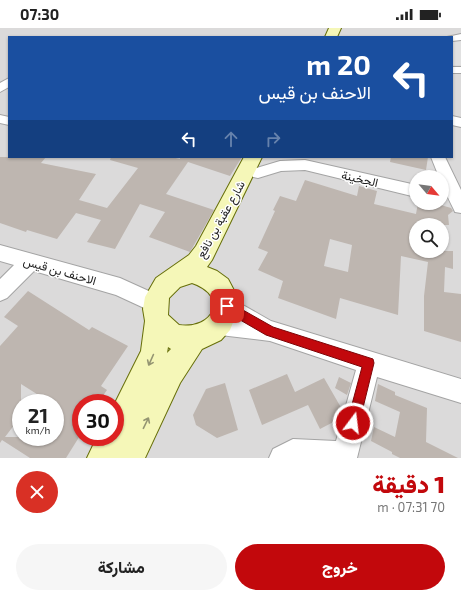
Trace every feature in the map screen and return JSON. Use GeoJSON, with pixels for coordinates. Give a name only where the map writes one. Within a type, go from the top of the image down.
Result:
{"type":"FeatureCollection","features":[{"type":"Feature","properties":{"kind":"street","name":"الجخينة"},"geometry":{"type":"LineString","coordinates":[[293,158],[305,165]]}},
{"type":"Feature","properties":{"kind":"street"},"geometry":{"type":"LineString","coordinates":[[438,158],[460,204]]}},
{"type":"Feature","properties":{"kind":"street","name":"الجخينة"},"geometry":{"type":"LineString","coordinates":[[259,162],[280,166],[305,165],[409,189]]}},
{"type":"Feature","properties":{"kind":"street","name":"شارع عقبة بن نافع"},"geometry":{"type":"LineString","coordinates":[[217,282],[214,264],[220,247],[259,162]]}},
{"type":"Feature","properties":{"kind":"street","name":"شارع عقبة بن نافع"},"geometry":{"type":"LineString","coordinates":[[163,297],[197,262],[259,162]]}},
{"type":"Feature","properties":{"kind":"street"},"geometry":{"type":"LineString","coordinates":[[449,200],[460,204]]}},
{"type":"Feature","properties":{"kind":"street","name":"الاحنف بن قيس"},"geometry":{"type":"LineString","coordinates":[[0,253],[120,287],[163,297]]}},
{"type":"Feature","properties":{"kind":"street"},"geometry":{"type":"LineString","coordinates":[[0,292],[30,262]]}},
{"type":"Feature","properties":{"kind":"street"},"geometry":{"type":"LineString","coordinates":[[124,416],[154,353],[163,297],[192,273],[206,275],[217,282],[224,293],[223,316],[212,332],[203,337],[193,340],[178,339],[166,332],[163,297]]}},
{"type":"Feature","properties":{"kind":"street"},"geometry":{"type":"LineString","coordinates":[[223,316],[461,391]]}},
{"type":"Feature","properties":{"kind":"street"},"geometry":{"type":"LineString","coordinates":[[129,458],[170,373],[193,340]]}},
{"type":"Feature","properties":{"kind":"street"},"geometry":{"type":"LineString","coordinates":[[282,458],[293,452],[345,456],[369,363]]}},
{"type":"Feature","properties":{"kind":"street"},"geometry":{"type":"LineString","coordinates":[[102,458],[109,446]]}},
{"type":"Feature","properties":{"kind":"shaded area"},"geometry":{"type":"Polygon","coordinates":[[[0,28],[461,28],[461,458],[0,458],[0,28]]]}},
{"type":"Feature","properties":{"kind":"shaded area"},"geometry":{"type":"Polygon","coordinates":[[[461,40],[461,65],[453,65],[453,41],[461,40]]]}},
{"type":"Feature","properties":{"kind":"building"},"geometry":{"type":"Polygon","coordinates":[[[0,157],[45,158],[41,163],[96,174],[79,200],[107,208],[138,168],[110,160],[111,158],[241,158],[230,176],[188,162],[166,194],[214,210],[190,252],[149,237],[165,212],[140,204],[115,249],[87,242],[101,220],[76,213],[57,239],[27,230],[26,232],[0,223],[0,157]]]}},
{"type":"Feature","properties":{"kind":"building"},"geometry":{"type":"Polygon","coordinates":[[[391,158],[428,158],[426,170],[390,162],[391,158]]]}},
{"type":"Feature","properties":{"kind":"building"},"geometry":{"type":"Polygon","coordinates":[[[305,180],[357,196],[359,186],[377,191],[374,204],[416,214],[417,210],[449,210],[449,207],[453,211],[448,215],[448,218],[409,218],[409,258],[401,256],[398,315],[340,298],[336,319],[278,298],[283,281],[258,270],[268,252],[258,248],[275,211],[273,210],[280,196],[296,201],[305,180]],[[330,239],[324,266],[348,272],[352,245],[330,239]]]}},
{"type":"Feature","properties":{"kind":"building"},"geometry":{"type":"Polygon","coordinates":[[[449,251],[453,251],[453,269],[445,267],[444,292],[461,294],[461,342],[424,331],[424,296],[428,262],[410,258],[449,258],[449,251]]]}},
{"type":"Feature","properties":{"kind":"building"},"geometry":{"type":"Polygon","coordinates":[[[28,291],[89,330],[92,327],[128,346],[101,386],[107,390],[104,394],[72,394],[72,446],[74,446],[66,458],[30,458],[2,440],[0,443],[0,346],[18,326],[4,317],[28,291]]]}},
{"type":"Feature","properties":{"kind":"building"},"geometry":{"type":"Polygon","coordinates":[[[287,374],[295,392],[324,378],[343,411],[341,418],[320,429],[308,405],[262,425],[249,390],[287,374]]]}},
{"type":"Feature","properties":{"kind":"building"},"geometry":{"type":"Polygon","coordinates":[[[339,377],[351,383],[347,395],[335,388],[339,377]]]}},
{"type":"Feature","properties":{"kind":"building"},"geometry":{"type":"Polygon","coordinates":[[[225,383],[238,430],[217,438],[196,425],[193,415],[206,389],[225,383]]]}},
{"type":"Feature","properties":{"kind":"building"},"geometry":{"type":"Polygon","coordinates":[[[378,384],[395,392],[395,395],[427,408],[426,442],[458,458],[400,458],[371,441],[374,427],[395,437],[400,412],[375,401],[378,384]]]}},
{"type":"Feature","properties":{"kind":"route"},"geometry":{"type":"LineString","coordinates":[[227,306],[270,331],[369,363],[353,423]]}}]}
